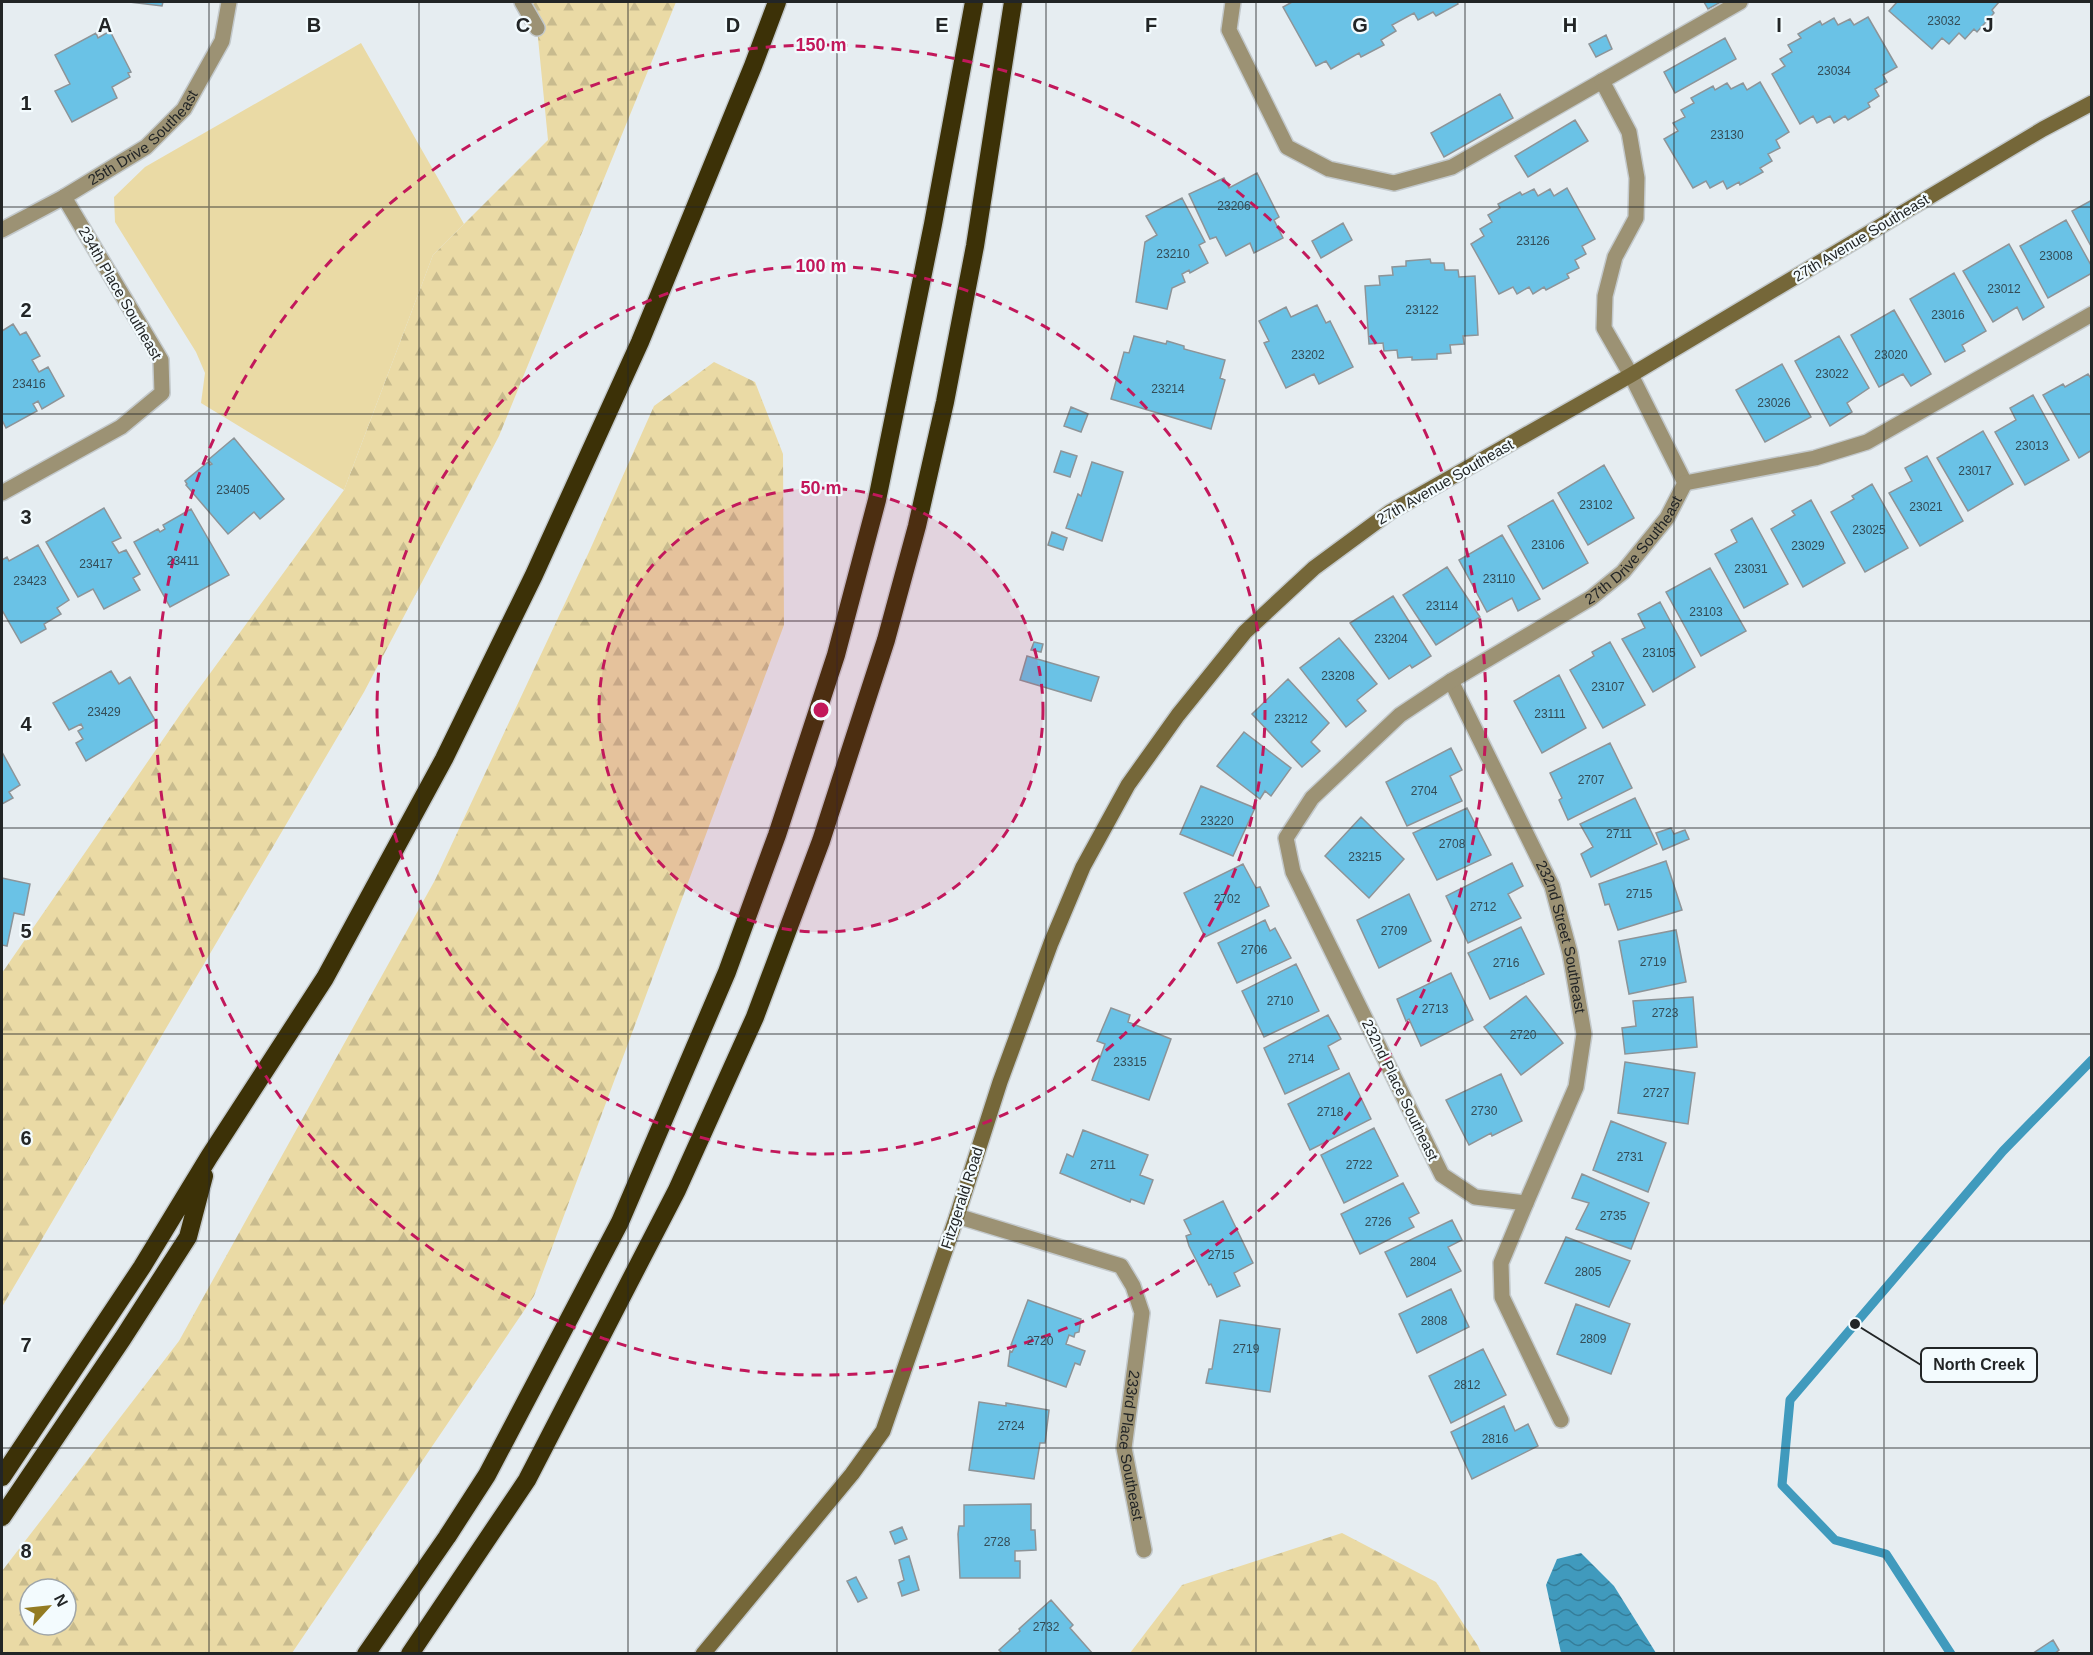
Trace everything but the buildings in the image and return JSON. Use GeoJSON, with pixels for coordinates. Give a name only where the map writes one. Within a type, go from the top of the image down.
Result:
{"type":"FeatureCollection","features":[{"type":"Feature","properties":{"kind":"highway"},"geometry":{"type":"LineString","coordinates":[[2,1477],[142,1267],[209,1156],[326,978],[444,759],[534,575],[640,342],[777,2]]}},
{"type":"Feature","properties":{"kind":"highway"},"geometry":{"type":"LineString","coordinates":[[366,1653],[487,1475],[620,1222],[727,972],[777,835],[836,655],[877,500],[933,224],[974,2]]}},
{"type":"Feature","properties":{"kind":"highway"},"geometry":{"type":"LineString","coordinates":[[410,1653],[527,1480],[677,1190],[755,1017],[821,841],[886,640],[945,402],[975,246],[1013,2]]}},
{"type":"Feature","properties":{"kind":"highway"},"geometry":{"type":"LineString","coordinates":[[2,1517],[188,1237],[209,1156]]}},
{"type":"Feature","properties":{"kind":"street","name":"25th Drive Southeast"},"geometry":{"type":"LineString","coordinates":[[2,230],[64,197],[146,147],[184,110],[222,41],[229,2]]}},
{"type":"Feature","properties":{"kind":"street"},"geometry":{"type":"LineString","coordinates":[[522,2],[537,28]]}},
{"type":"Feature","properties":{"kind":"street"},"geometry":{"type":"LineString","coordinates":[[1233,2],[1229,30],[1287,147],[1329,169],[1394,183],[1452,167],[1740,2]]}},
{"type":"Feature","properties":{"kind":"street"},"geometry":{"type":"LineString","coordinates":[[1602,81],[1629,132],[1637,178],[1636,218],[1615,257],[1605,296],[1604,328],[1631,375],[1685,483]]}},
{"type":"Feature","properties":{"kind":"street","name":"27th Avenue Southeast"},"geometry":{"type":"LineString","coordinates":[[1178,715],[1245,632],[1314,568],[1390,512],[1631,375],[2043,129],[2091,103]]}},
{"type":"Feature","properties":{"kind":"street","name":"234th Place Southeast"},"geometry":{"type":"LineString","coordinates":[[2,493],[121,427],[162,393],[161,360],[64,197]]}},
{"type":"Feature","properties":{"kind":"street","name":"27th Drive Southeast"},"geometry":{"type":"LineString","coordinates":[[1286,838],[1312,798],[1400,715],[1451,681],[1590,598],[1623,572],[1668,518],[1685,483],[1815,458],[1867,442],[2091,314]]}},
{"type":"Feature","properties":{"kind":"street","name":"232nd Street Southeast"},"geometry":{"type":"LineString","coordinates":[[1451,681],[1552,886],[1570,953],[1584,1034],[1576,1087],[1526,1203]]}},
{"type":"Feature","properties":{"kind":"street","name":"Fitzgerald Road"},"geometry":{"type":"LineString","coordinates":[[703,1653],[852,1474],[883,1431],[957,1216],[1000,1082],[1051,943],[1083,867],[1128,785],[1178,715]]}},
{"type":"Feature","properties":{"kind":"street","name":"232nd Place Southeast"},"geometry":{"type":"LineString","coordinates":[[1286,838],[1293,872],[1442,1175],[1475,1197],[1526,1203]]}},
{"type":"Feature","properties":{"kind":"street"},"geometry":{"type":"LineString","coordinates":[[1526,1203],[1501,1263],[1502,1297],[1561,1420]]}},
{"type":"Feature","properties":{"kind":"street","name":"233rd Place Southeast"},"geometry":{"type":"LineString","coordinates":[[957,1216],[1121,1266],[1133,1286],[1142,1313],[1124,1448],[1144,1550]]}},
{"type":"Feature","properties":{"kind":"green space"},"geometry":{"type":"Polygon","coordinates":[[[522,2],[676,2],[499,436],[364,692],[2,1307],[2,973],[184,709],[344,490],[433,255],[548,140],[537,28],[522,2]]]}},
{"type":"Feature","properties":{"kind":"green space"},"geometry":{"type":"Polygon","coordinates":[[[361,43],[464,224],[433,255],[344,490],[201,403],[205,373],[196,352],[115,222],[114,197],[145,167],[361,43]]]}},
{"type":"Feature","properties":{"kind":"green space"},"geometry":{"type":"Polygon","coordinates":[[[714,362],[755,382],[783,454],[784,625],[534,1296],[292,1653],[2,1653],[2,1571],[179,1341],[435,880],[589,552],[654,406],[714,362]]]}},
{"type":"Feature","properties":{"kind":"green space"},"geometry":{"type":"Polygon","coordinates":[[[1342,1533],[1436,1582],[1481,1653],[1130,1653],[1182,1585],[1342,1533]]]}},
{"type":"Feature","properties":{"kind":"water"},"geometry":{"type":"Polygon","coordinates":[[[1581,1553],[1614,1586],[1656,1653],[1561,1653],[1546,1585],[1557,1559],[1581,1553]]]}},
{"type":"Feature","properties":{"kind":"waterway"},"geometry":{"type":"LineString","coordinates":[[1951,1654],[1886,1554],[1835,1540],[1782,1485],[1790,1400],[2003,1151],[2092,1060]]}},
{"type":"Feature","properties":{"kind":"place","name":"North Creek"},"geometry":{"type":"Point","coordinates":[1855,1324]}}]}
